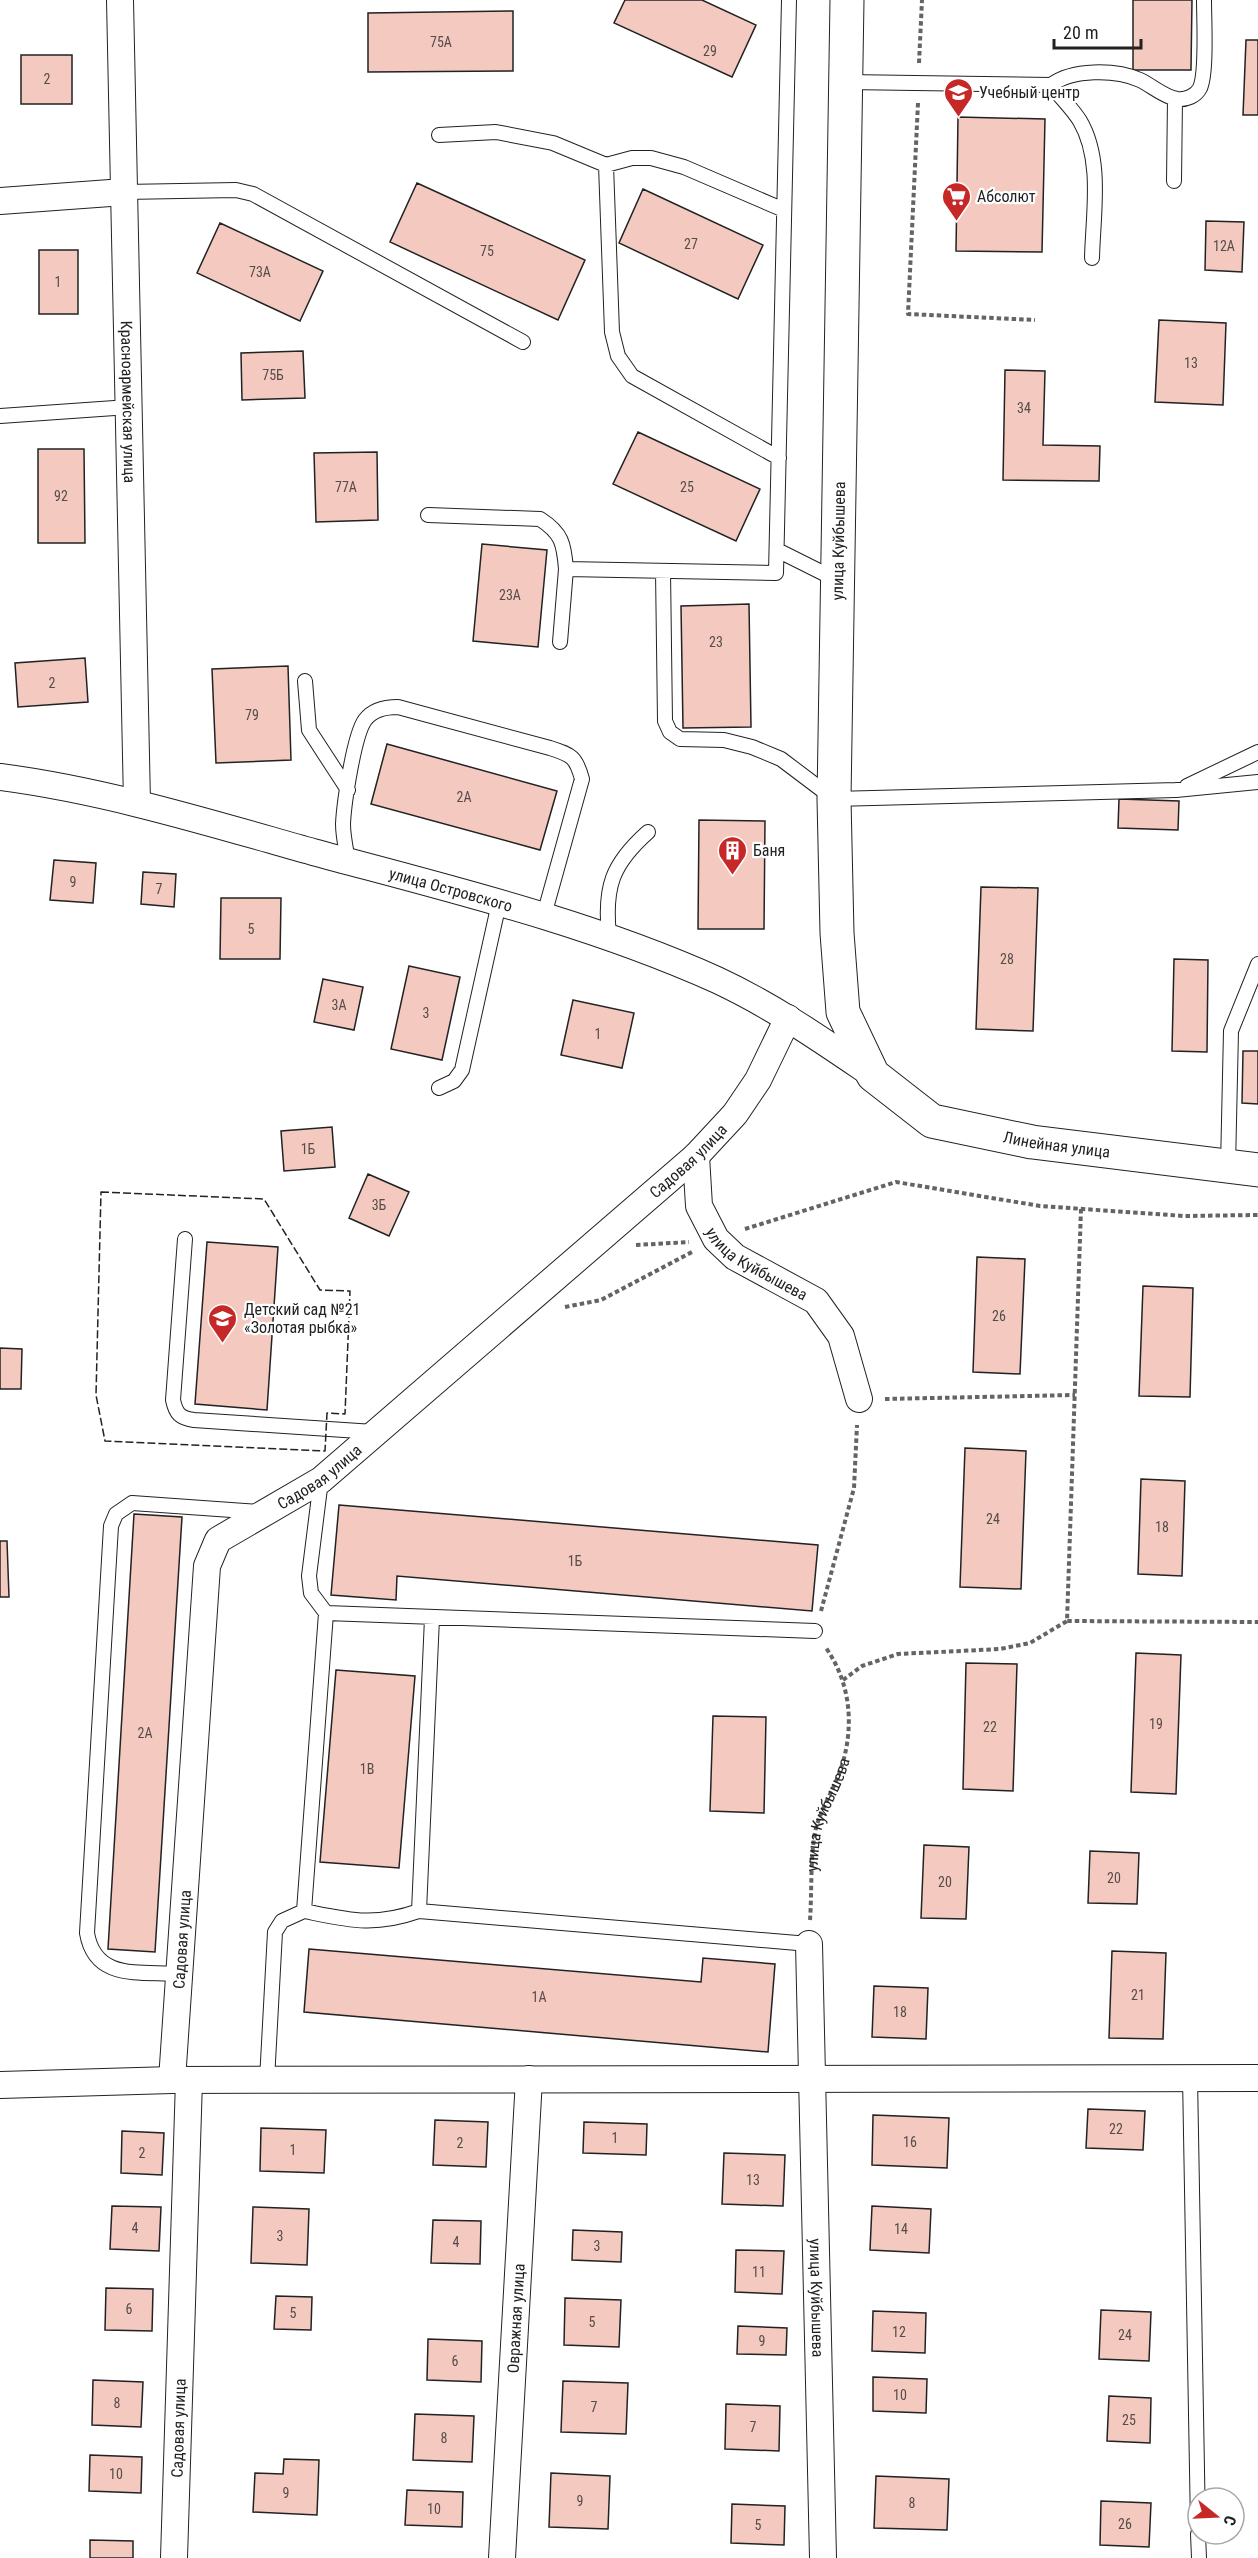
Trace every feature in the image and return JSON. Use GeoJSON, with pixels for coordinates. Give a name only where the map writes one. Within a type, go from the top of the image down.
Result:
{"type":"FeatureCollection","features":[{"type":"Feature","properties":{"kind":"street","name":"Красноармейская улица"},"geometry":{"type":"LineString","coordinates":[[120,0],[137,803]]}},
{"type":"Feature","properties":{"kind":"street","name":"улица Куйбышева"},"geometry":{"type":"LineString","coordinates":[[847,0],[834,799],[837,933],[843,1012],[873,1075]]}},
{"type":"Feature","properties":{"kind":"street"},"geometry":{"type":"LineString","coordinates":[[0,201],[124,192]]}},
{"type":"Feature","properties":{"kind":"street","name":"улица Островского"},"geometry":{"type":"LineString","coordinates":[[0,777],[53,784],[137,803],[609,935],[719,981],[788,1018],[873,1075]]}},
{"type":"Feature","properties":{"kind":"street","name":"Садовая улица"},"geometry":{"type":"LineString","coordinates":[[174,2558],[181,2080],[179,1974],[207,1566],[218,1540],[321,1480],[696,1156],[735,1114],[758,1080],[788,1018]]}},
{"type":"Feature","properties":{"kind":"street","name":"Линейная улица"},"geometry":{"type":"LineString","coordinates":[[873,1075],[932,1121],[1032,1142],[1243,1168]]}},
{"type":"Feature","properties":{"kind":"street","name":"улица Куйбышева"},"geometry":{"type":"LineString","coordinates":[[696,1156],[699,1206],[716,1239],[735,1257],[816,1301],[841,1336],[858,1399]]}},
{"type":"Feature","properties":{"kind":"street","name":"улица Куйбышева"},"geometry":{"type":"LineString","coordinates":[[809,1944],[823,2558]]}},
{"type":"Feature","properties":{"kind":"street"},"geometry":{"type":"LineString","coordinates":[[0,2085],[181,2080],[1258,2078]]}},
{"type":"Feature","properties":{"kind":"street","name":"Овражная улица"},"geometry":{"type":"LineString","coordinates":[[502,2558],[528,2079]]}},
{"type":"Feature","properties":{"kind":"lane"},"geometry":{"type":"LineString","coordinates":[[566,568],[776,573],[789,0]]}},
{"type":"Feature","properties":{"kind":"lane"},"geometry":{"type":"LineString","coordinates":[[846,82],[1051,85],[1069,75],[1118,75],[1139,79],[1175,99],[1187,99],[1201,87],[1204,0]]}},
{"type":"Feature","properties":{"kind":"lane"},"geometry":{"type":"LineString","coordinates":[[1051,85],[1079,120],[1090,146],[1094,168],[1092,258]]}},
{"type":"Feature","properties":{"kind":"lane"},"geometry":{"type":"LineString","coordinates":[[1174,181],[1175,99]]}},
{"type":"Feature","properties":{"kind":"lane"},"geometry":{"type":"LineString","coordinates":[[438,135],[496,132],[519,136],[553,143],[606,165],[632,158],[651,158],[684,167],[784,210]]}},
{"type":"Feature","properties":{"kind":"lane"},"geometry":{"type":"LineString","coordinates":[[606,165],[612,332],[618,356],[632,376],[779,458]]}},
{"type":"Feature","properties":{"kind":"lane"},"geometry":{"type":"LineString","coordinates":[[124,192],[226,189],[253,194],[523,342]]}},
{"type":"Feature","properties":{"kind":"lane"},"geometry":{"type":"LineString","coordinates":[[0,416],[129,407]]}},
{"type":"Feature","properties":{"kind":"lane"},"geometry":{"type":"LineString","coordinates":[[428,515],[540,519],[555,528],[564,541],[566,568],[560,642]]}},
{"type":"Feature","properties":{"kind":"lane"},"geometry":{"type":"LineString","coordinates":[[777,550],[837,581]]}},
{"type":"Feature","properties":{"kind":"lane"},"geometry":{"type":"LineString","coordinates":[[663,571],[665,721],[670,732],[680,739],[724,740],[752,747],[781,759],[834,799],[1176,790],[1258,782]]}},
{"type":"Feature","properties":{"kind":"lane"},"geometry":{"type":"LineString","coordinates":[[305,681],[309,730],[348,790]]}},
{"type":"Feature","properties":{"kind":"lane"},"geometry":{"type":"LineString","coordinates":[[348,861],[343,827],[359,734],[365,720],[384,708],[398,707],[569,754],[578,763],[582,779],[544,915]]}},
{"type":"Feature","properties":{"kind":"lane"},"geometry":{"type":"LineString","coordinates":[[1176,790],[1258,752]]}},
{"type":"Feature","properties":{"kind":"lane"},"geometry":{"type":"LineString","coordinates":[[609,935],[606,906],[612,877],[626,852],[648,832]]}},
{"type":"Feature","properties":{"kind":"lane"},"geometry":{"type":"LineString","coordinates":[[439,1089],[454,1081],[462,1070],[499,903]]}},
{"type":"Feature","properties":{"kind":"lane"},"geometry":{"type":"LineString","coordinates":[[1243,1168],[1231,1031],[1258,964]]}},
{"type":"Feature","properties":{"kind":"lane"},"geometry":{"type":"LineString","coordinates":[[185,1239],[173,1400],[175,1412],[183,1418],[194,1420],[376,1433]]}},
{"type":"Feature","properties":{"kind":"lane"},"geometry":{"type":"LineString","coordinates":[[304,1911],[326,1613],[311,1593],[309,1576],[321,1480]]}},
{"type":"Feature","properties":{"kind":"lane"},"geometry":{"type":"LineString","coordinates":[[179,1974],[114,1970],[100,1963],[89,1949],[87,1933],[111,1526],[116,1514],[132,1503],[267,1512]]}},
{"type":"Feature","properties":{"kind":"lane"},"geometry":{"type":"LineString","coordinates":[[326,1613],[815,1631]]}},
{"type":"Feature","properties":{"kind":"lane"},"geometry":{"type":"LineString","coordinates":[[419,1911],[432,1618]]}},
{"type":"Feature","properties":{"kind":"lane"},"geometry":{"type":"LineString","coordinates":[[267,2080],[275,1932],[282,1921],[304,1911],[362,1923],[393,1919],[419,1911],[809,1944]]}},
{"type":"Feature","properties":{"kind":"lane"},"geometry":{"type":"LineString","coordinates":[[1190,2078],[1197,2486]]}},
{"type":"Feature","properties":{"kind":"path"},"geometry":{"type":"LineString","coordinates":[[922,0],[908,314],[1035,320]]}},
{"type":"Feature","properties":{"kind":"path"},"geometry":{"type":"LineString","coordinates":[[896,1182],[1040,1206],[1184,1216],[1258,1215]]}},
{"type":"Feature","properties":{"kind":"path"},"geometry":{"type":"LineString","coordinates":[[1067,1621],[1081,1209]]}},
{"type":"Feature","properties":{"kind":"path"},"geometry":{"type":"LineString","coordinates":[[594,1244],[637,1245],[716,1239]]}},
{"type":"Feature","properties":{"kind":"path"},"geometry":{"type":"LineString","coordinates":[[815,1631],[854,1488],[858,1399],[1075,1395]]}},
{"type":"Feature","properties":{"kind":"path"},"geometry":{"type":"LineString","coordinates":[[843,1680],[878,1659],[897,1654],[1000,1649],[1030,1643],[1067,1621],[1258,1622]]}},
{"type":"Feature","properties":{"kind":"path","name":"улица Куйбышева"},"geometry":{"type":"LineString","coordinates":[[809,1944],[816,1829],[840,1772],[847,1746],[849,1707],[838,1665],[815,1631]]}},
{"type":"Feature","properties":{"kind":"building"},"geometry":{"type":"Polygon","coordinates":[[[625,0],[702,0],[756,25],[732,77],[614,23],[625,0]]]}},
{"type":"Feature","properties":{"kind":"building"},"geometry":{"type":"Polygon","coordinates":[[[1133,0],[1192,0],[1191,70],[1133,70],[1133,0]]]}},
{"type":"Feature","properties":{"kind":"building"},"geometry":{"type":"Polygon","coordinates":[[[513,11],[513,71],[368,72],[368,13],[513,11]]]}},
{"type":"Feature","properties":{"kind":"building"},"geometry":{"type":"Polygon","coordinates":[[[1246,40],[1258,40],[1258,115],[1243,115],[1246,40]]]}},
{"type":"Feature","properties":{"kind":"building"},"geometry":{"type":"Polygon","coordinates":[[[21,55],[72,55],[72,104],[21,104],[21,55]]]}},
{"type":"Feature","properties":{"kind":"building"},"geometry":{"type":"Polygon","coordinates":[[[958,117],[1045,119],[1042,252],[956,251],[958,117]]]}},
{"type":"Feature","properties":{"kind":"building"},"geometry":{"type":"Polygon","coordinates":[[[417,183],[585,260],[558,320],[390,242],[417,183]]]}},
{"type":"Feature","properties":{"kind":"building"},"geometry":{"type":"Polygon","coordinates":[[[643,189],[763,245],[738,299],[619,243],[643,189]]]}},
{"type":"Feature","properties":{"kind":"building"},"geometry":{"type":"Polygon","coordinates":[[[1206,221],[1244,222],[1242,272],[1205,270],[1206,221]]]}},
{"type":"Feature","properties":{"kind":"building"},"geometry":{"type":"Polygon","coordinates":[[[220,223],[323,271],[300,321],[197,273],[220,223]]]}},
{"type":"Feature","properties":{"kind":"building"},"geometry":{"type":"Polygon","coordinates":[[[39,250],[78,250],[78,314],[39,314],[39,250]]]}},
{"type":"Feature","properties":{"kind":"building"},"geometry":{"type":"Polygon","coordinates":[[[1159,320],[1226,323],[1223,405],[1155,402],[1159,320]]]}},
{"type":"Feature","properties":{"kind":"building"},"geometry":{"type":"Polygon","coordinates":[[[303,351],[305,398],[242,400],[241,353],[303,351]]]}},
{"type":"Feature","properties":{"kind":"building"},"geometry":{"type":"Polygon","coordinates":[[[1005,370],[1045,371],[1043,445],[1100,446],[1099,481],[1003,480],[1005,370]]]}},
{"type":"Feature","properties":{"kind":"building"},"geometry":{"type":"Polygon","coordinates":[[[638,432],[760,489],[736,541],[613,484],[638,432]]]}},
{"type":"Feature","properties":{"kind":"building"},"geometry":{"type":"Polygon","coordinates":[[[38,449],[84,449],[85,543],[38,543],[38,449]]]}},
{"type":"Feature","properties":{"kind":"building"},"geometry":{"type":"Polygon","coordinates":[[[377,452],[378,520],[316,522],[314,453],[377,452]]]}},
{"type":"Feature","properties":{"kind":"building"},"geometry":{"type":"Polygon","coordinates":[[[482,544],[547,550],[538,647],[473,641],[482,544]]]}},
{"type":"Feature","properties":{"kind":"building"},"geometry":{"type":"Polygon","coordinates":[[[749,604],[751,727],[683,728],[681,606],[749,604]]]}},
{"type":"Feature","properties":{"kind":"building"},"geometry":{"type":"Polygon","coordinates":[[[85,658],[88,702],[18,707],[15,663],[85,658]]]}},
{"type":"Feature","properties":{"kind":"building"},"geometry":{"type":"Polygon","coordinates":[[[288,666],[291,760],[216,763],[212,669],[288,666]]]}},
{"type":"Feature","properties":{"kind":"building"},"geometry":{"type":"Polygon","coordinates":[[[387,744],[557,791],[540,850],[371,804],[387,744]]]}},
{"type":"Feature","properties":{"kind":"building"},"geometry":{"type":"Polygon","coordinates":[[[1119,799],[1179,801],[1178,830],[1118,828],[1119,799]]]}},
{"type":"Feature","properties":{"kind":"building","name":"Баня"},"geometry":{"type":"Polygon","coordinates":[[[699,820],[765,821],[764,929],[698,929],[699,820]]]}},
{"type":"Feature","properties":{"kind":"building"},"geometry":{"type":"Polygon","coordinates":[[[54,860],[96,863],[93,903],[50,900],[54,860]]]}},
{"type":"Feature","properties":{"kind":"building"},"geometry":{"type":"Polygon","coordinates":[[[143,872],[176,874],[174,907],[141,904],[143,872]]]}},
{"type":"Feature","properties":{"kind":"building"},"geometry":{"type":"Polygon","coordinates":[[[981,887],[1038,888],[1033,1031],[976,1029],[981,887]]]}},
{"type":"Feature","properties":{"kind":"building"},"geometry":{"type":"Polygon","coordinates":[[[221,898],[281,898],[280,959],[220,959],[221,898]]]}},
{"type":"Feature","properties":{"kind":"building"},"geometry":{"type":"Polygon","coordinates":[[[1174,959],[1208,960],[1207,1052],[1172,1051],[1174,959]]]}},
{"type":"Feature","properties":{"kind":"building"},"geometry":{"type":"Polygon","coordinates":[[[409,966],[460,977],[442,1060],[391,1049],[409,966]]]}},
{"type":"Feature","properties":{"kind":"building"},"geometry":{"type":"Polygon","coordinates":[[[323,979],[363,987],[354,1030],[314,1022],[323,979]]]}},
{"type":"Feature","properties":{"kind":"building"},"geometry":{"type":"Polygon","coordinates":[[[573,1000],[634,1013],[622,1068],[561,1055],[573,1000]]]}},
{"type":"Feature","properties":{"kind":"building"},"geometry":{"type":"Polygon","coordinates":[[[1243,1051],[1258,1051],[1258,1104],[1242,1103],[1243,1051]]]}},
{"type":"Feature","properties":{"kind":"building"},"geometry":{"type":"Polygon","coordinates":[[[332,1127],[335,1167],[284,1171],[281,1131],[332,1127]]]}},
{"type":"Feature","properties":{"kind":"building"},"geometry":{"type":"Polygon","coordinates":[[[368,1174],[409,1192],[389,1236],[349,1218],[368,1174]]]}},
{"type":"Feature","properties":{"kind":"building"},"geometry":{"type":"Polygon","coordinates":[[[207,1242],[278,1247],[267,1410],[195,1404],[207,1242]]]}},
{"type":"Feature","properties":{"kind":"building"},"geometry":{"type":"Polygon","coordinates":[[[977,1257],[1025,1259],[1020,1374],[973,1372],[977,1257]]]}},
{"type":"Feature","properties":{"kind":"building"},"geometry":{"type":"Polygon","coordinates":[[[1143,1286],[1193,1288],[1190,1397],[1139,1396],[1143,1286]]]}},
{"type":"Feature","properties":{"kind":"building"},"geometry":{"type":"Polygon","coordinates":[[[0,1348],[22,1349],[21,1389],[0,1389],[0,1348]]]}},
{"type":"Feature","properties":{"kind":"building"},"geometry":{"type":"Polygon","coordinates":[[[965,1448],[1026,1451],[1021,1589],[960,1587],[965,1448]]]}},
{"type":"Feature","properties":{"kind":"building"},"geometry":{"type":"Polygon","coordinates":[[[1141,1479],[1185,1481],[1182,1576],[1138,1574],[1141,1479]]]}},
{"type":"Feature","properties":{"kind":"building"},"geometry":{"type":"Polygon","coordinates":[[[339,1505],[818,1545],[812,1611],[397,1576],[396,1600],[331,1595],[339,1505]]]}},
{"type":"Feature","properties":{"kind":"building"},"geometry":{"type":"Polygon","coordinates":[[[134,1514],[182,1517],[155,1952],[108,1949],[134,1514]]]}},
{"type":"Feature","properties":{"kind":"building"},"geometry":{"type":"Polygon","coordinates":[[[0,1541],[7,1541],[9,1597],[0,1597],[0,1541]]]}},
{"type":"Feature","properties":{"kind":"building"},"geometry":{"type":"Polygon","coordinates":[[[1136,1653],[1181,1655],[1176,1794],[1131,1792],[1136,1653]]]}},
{"type":"Feature","properties":{"kind":"building"},"geometry":{"type":"Polygon","coordinates":[[[966,1663],[1017,1664],[1013,1791],[963,1789],[966,1663]]]}},
{"type":"Feature","properties":{"kind":"building"},"geometry":{"type":"Polygon","coordinates":[[[336,1670],[415,1676],[399,1868],[320,1862],[336,1670]]]}},
{"type":"Feature","properties":{"kind":"building"},"geometry":{"type":"Polygon","coordinates":[[[713,1716],[766,1717],[764,1813],[710,1811],[713,1716]]]}},
{"type":"Feature","properties":{"kind":"building"},"geometry":{"type":"Polygon","coordinates":[[[924,1845],[969,1847],[966,1919],[921,1918],[924,1845]]]}},
{"type":"Feature","properties":{"kind":"building"},"geometry":{"type":"Polygon","coordinates":[[[1090,1851],[1139,1853],[1137,1904],[1088,1903],[1090,1851]]]}},
{"type":"Feature","properties":{"kind":"building"},"geometry":{"type":"Polygon","coordinates":[[[309,1949],[701,1982],[703,1958],[775,1964],[768,2052],[304,2012],[309,1949]]]}},
{"type":"Feature","properties":{"kind":"building"},"geometry":{"type":"Polygon","coordinates":[[[1112,1951],[1166,1953],[1163,2039],[1109,2038],[1112,1951]]]}},
{"type":"Feature","properties":{"kind":"building"},"geometry":{"type":"Polygon","coordinates":[[[874,1986],[928,1988],[926,2039],[872,2037],[874,1986]]]}},
{"type":"Feature","properties":{"kind":"building"},"geometry":{"type":"Polygon","coordinates":[[[1088,2109],[1145,2111],[1143,2150],[1086,2148],[1088,2109]]]}},
{"type":"Feature","properties":{"kind":"building"},"geometry":{"type":"Polygon","coordinates":[[[873,2115],[949,2118],[947,2168],[872,2165],[873,2115]]]}},
{"type":"Feature","properties":{"kind":"building"},"geometry":{"type":"Polygon","coordinates":[[[435,2120],[488,2122],[486,2167],[433,2165],[435,2120]]]}},
{"type":"Feature","properties":{"kind":"building"},"geometry":{"type":"Polygon","coordinates":[[[584,2122],[647,2124],[646,2155],[583,2153],[584,2122]]]}},
{"type":"Feature","properties":{"kind":"building"},"geometry":{"type":"Polygon","coordinates":[[[261,2128],[326,2130],[324,2173],[260,2171],[261,2128]]]}},
{"type":"Feature","properties":{"kind":"building"},"geometry":{"type":"Polygon","coordinates":[[[122,2131],[164,2133],[162,2175],[121,2173],[122,2131]]]}},
{"type":"Feature","properties":{"kind":"building"},"geometry":{"type":"Polygon","coordinates":[[[724,2153],[785,2155],[783,2206],[722,2204],[724,2153]]]}},
{"type":"Feature","properties":{"kind":"building"},"geometry":{"type":"Polygon","coordinates":[[[112,2206],[161,2207],[159,2251],[110,2249],[112,2206]]]}},
{"type":"Feature","properties":{"kind":"building"},"geometry":{"type":"Polygon","coordinates":[[[872,2206],[931,2209],[929,2253],[870,2250],[872,2206]]]}},
{"type":"Feature","properties":{"kind":"building"},"geometry":{"type":"Polygon","coordinates":[[[253,2207],[309,2209],[307,2265],[251,2263],[253,2207]]]}},
{"type":"Feature","properties":{"kind":"building"},"geometry":{"type":"Polygon","coordinates":[[[433,2220],[481,2221],[480,2264],[431,2263],[433,2220]]]}},
{"type":"Feature","properties":{"kind":"building"},"geometry":{"type":"Polygon","coordinates":[[[573,2230],[622,2232],[621,2262],[572,2260],[573,2230]]]}},
{"type":"Feature","properties":{"kind":"building"},"geometry":{"type":"Polygon","coordinates":[[[736,2250],[784,2251],[782,2294],[735,2292],[736,2250]]]}},
{"type":"Feature","properties":{"kind":"building"},"geometry":{"type":"Polygon","coordinates":[[[106,2288],[153,2289],[152,2331],[105,2330],[106,2288]]]}},
{"type":"Feature","properties":{"kind":"building"},"geometry":{"type":"Polygon","coordinates":[[[276,2296],[312,2297],[311,2330],[274,2329],[276,2296]]]}},
{"type":"Feature","properties":{"kind":"building"},"geometry":{"type":"Polygon","coordinates":[[[565,2298],[621,2300],[619,2347],[564,2345],[565,2298]]]}},
{"type":"Feature","properties":{"kind":"building"},"geometry":{"type":"Polygon","coordinates":[[[1101,2310],[1151,2312],[1149,2361],[1099,2359],[1101,2310]]]}},
{"type":"Feature","properties":{"kind":"building"},"geometry":{"type":"Polygon","coordinates":[[[873,2311],[926,2313],[925,2353],[872,2351],[873,2311]]]}},
{"type":"Feature","properties":{"kind":"building"},"geometry":{"type":"Polygon","coordinates":[[[738,2326],[787,2328],[786,2355],[737,2354],[738,2326]]]}},
{"type":"Feature","properties":{"kind":"building"},"geometry":{"type":"Polygon","coordinates":[[[428,2339],[482,2341],[481,2382],[427,2380],[428,2339]]]}},
{"type":"Feature","properties":{"kind":"building"},"geometry":{"type":"Polygon","coordinates":[[[873,2377],[927,2379],[926,2413],[873,2411],[873,2377]]]}},
{"type":"Feature","properties":{"kind":"building"},"geometry":{"type":"Polygon","coordinates":[[[93,2380],[143,2382],[141,2427],[92,2425],[93,2380]]]}},
{"type":"Feature","properties":{"kind":"building"},"geometry":{"type":"Polygon","coordinates":[[[563,2381],[628,2383],[626,2434],[561,2432],[563,2381]]]}},
{"type":"Feature","properties":{"kind":"building"},"geometry":{"type":"Polygon","coordinates":[[[1109,2396],[1151,2398],[1150,2443],[1107,2441],[1109,2396]]]}},
{"type":"Feature","properties":{"kind":"building"},"geometry":{"type":"Polygon","coordinates":[[[726,2404],[780,2406],[779,2451],[725,2449],[726,2404]]]}},
{"type":"Feature","properties":{"kind":"building"},"geometry":{"type":"Polygon","coordinates":[[[415,2414],[474,2416],[472,2462],[413,2460],[415,2414]]]}},
{"type":"Feature","properties":{"kind":"building"},"geometry":{"type":"Polygon","coordinates":[[[90,2455],[142,2457],[141,2493],[89,2491],[90,2455]]]}},
{"type":"Feature","properties":{"kind":"building"},"geometry":{"type":"Polygon","coordinates":[[[284,2459],[319,2460],[317,2515],[253,2512],[255,2473],[283,2474],[284,2459]]]}},
{"type":"Feature","properties":{"kind":"building"},"geometry":{"type":"Polygon","coordinates":[[[551,2473],[610,2476],[608,2529],[549,2527],[551,2473]]]}},
{"type":"Feature","properties":{"kind":"building"},"geometry":{"type":"Polygon","coordinates":[[[876,2476],[949,2479],[947,2530],[874,2528],[876,2476]]]}},
{"type":"Feature","properties":{"kind":"building"},"geometry":{"type":"Polygon","coordinates":[[[407,2490],[463,2492],[462,2527],[405,2525],[407,2490]]]}},
{"type":"Feature","properties":{"kind":"building"},"geometry":{"type":"Polygon","coordinates":[[[1101,2501],[1151,2503],[1149,2547],[1100,2545],[1101,2501]]]}},
{"type":"Feature","properties":{"kind":"building"},"geometry":{"type":"Polygon","coordinates":[[[732,2504],[785,2506],[784,2545],[731,2543],[732,2504]]]}},
{"type":"Feature","properties":{"kind":"building"},"geometry":{"type":"Polygon","coordinates":[[[90,2540],[133,2541],[133,2558],[90,2558],[90,2540]]]}},
{"type":"Feature","properties":{"kind":"fence"},"geometry":{"type":"LineString","coordinates":[[101,1192],[264,1199],[320,1290],[350,1291],[345,1414],[327,1413],[325,1451],[105,1441],[96,1395],[101,1192]]}},
{"type":"Feature","properties":{"kind":"place","name":"Учебный центр"},"geometry":{"type":"Point","coordinates":[958,118]}},
{"type":"Feature","properties":{"kind":"place","name":"Абсолют"},"geometry":{"type":"Point","coordinates":[956,222]}},
{"type":"Feature","properties":{"kind":"place","name":"Баня"},"geometry":{"type":"Point","coordinates":[732,876]}},
{"type":"Feature","properties":{"kind":"place","name":"Детский сад №21 «Золотая рыбка»"},"geometry":{"type":"Point","coordinates":[223,1344]}}]}
